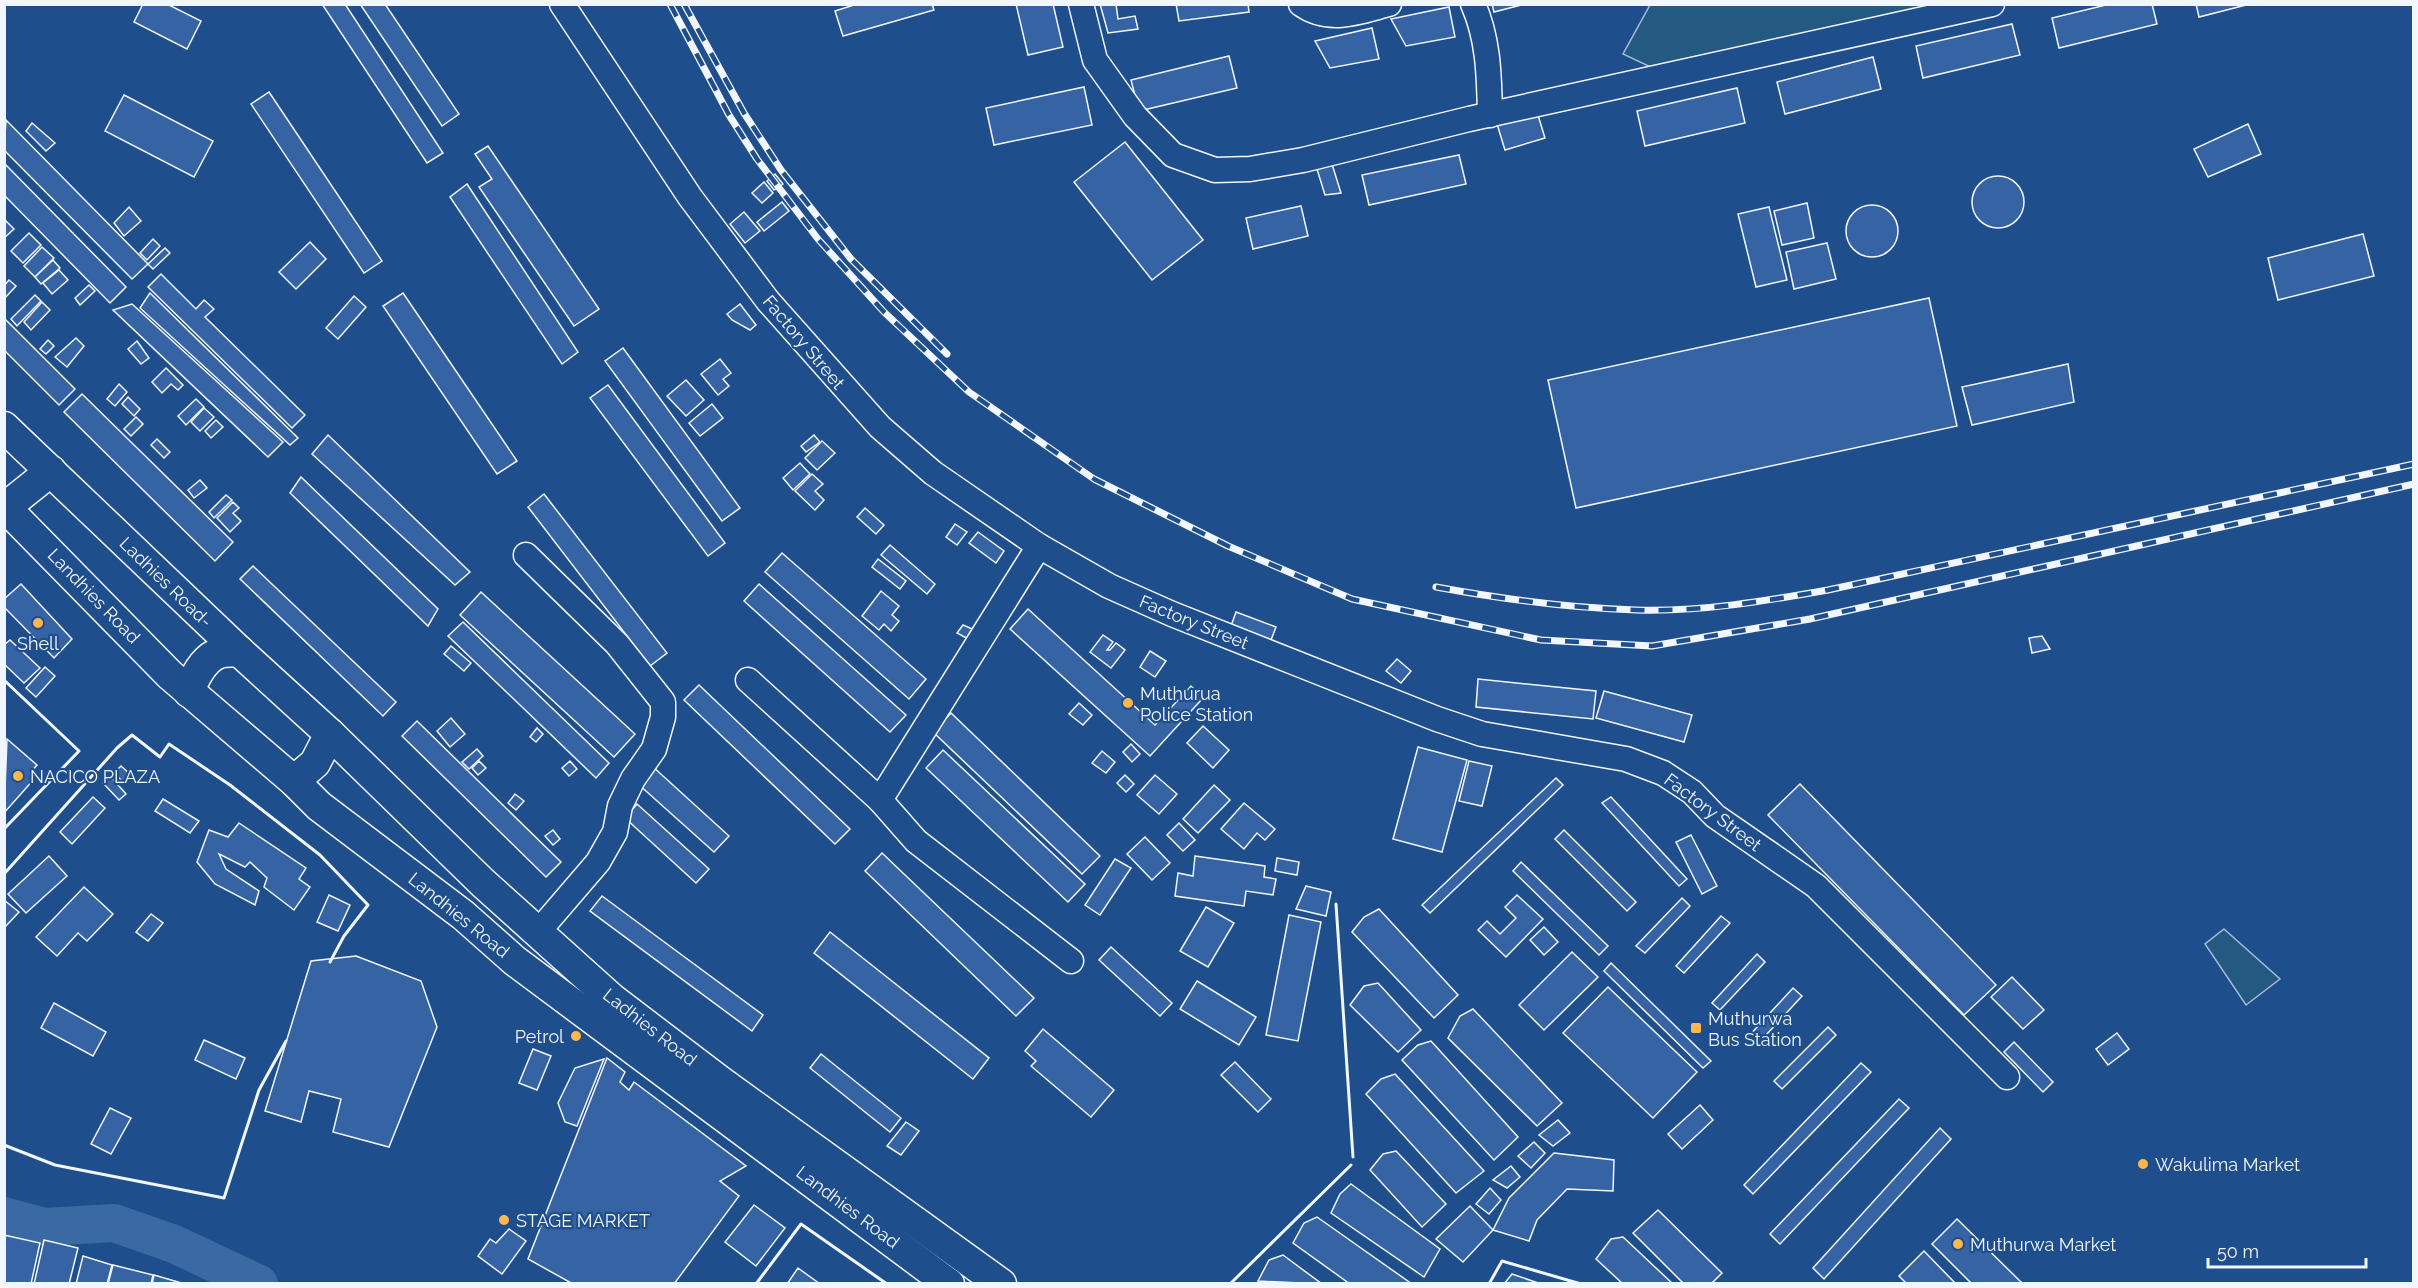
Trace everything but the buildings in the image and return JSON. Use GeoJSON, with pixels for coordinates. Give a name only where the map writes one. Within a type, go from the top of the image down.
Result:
{"type":"FeatureCollection","features":[{"type":"Feature","properties":{"kind":"main road","name":"Ladhies Road-"},"geometry":{"type":"LineString","coordinates":[[4,427],[238,651],[330,734]]}},
{"type":"Feature","properties":{"kind":"main road"},"geometry":{"type":"LineString","coordinates":[[5,507],[51,471]]}},
{"type":"Feature","properties":{"kind":"main road","name":"Landhies Road"},"geometry":{"type":"LineString","coordinates":[[5,507],[189,692],[294,781],[319,806],[463,915],[515,961],[949,1284]]}},
{"type":"Feature","properties":{"kind":"main road"},"geometry":{"type":"LineString","coordinates":[[189,692],[193,680],[210,659],[219,653],[238,651]]}},
{"type":"Feature","properties":{"kind":"main road"},"geometry":{"type":"LineString","coordinates":[[294,781],[315,763],[330,734]]}},
{"type":"Feature","properties":{"kind":"main road","name":"Ladhies Road"},"geometry":{"type":"LineString","coordinates":[[330,734],[399,803],[612,999],[721,1082],[1001,1284]]}},
{"type":"Feature","properties":{"kind":"street","name":"Factory Street"},"geometry":{"type":"LineString","coordinates":[[562,4],[690,197],[768,301],[840,385],[880,427],[933,473],[1039,546],[1109,586],[1172,614],[1437,719],[1482,734],[1626,759],[1663,773],[1692,792],[1716,816],[1816,886],[2007,1077]]}},
{"type":"Feature","properties":{"kind":"street"},"geometry":{"type":"LineString","coordinates":[[1081,4],[1095,60],[1135,116],[1173,155],[1198,166],[1227,170],[1303,160],[1490,115],[1992,4]]}},
{"type":"Feature","properties":{"kind":"street"},"geometry":{"type":"LineString","coordinates":[[1301,4],[1323,14],[1340,17],[1389,4]]}},
{"type":"Feature","properties":{"kind":"street"},"geometry":{"type":"LineString","coordinates":[[1473,4],[1482,25],[1487,51],[1490,115]]}},
{"type":"Feature","properties":{"kind":"street"},"geometry":{"type":"LineString","coordinates":[[880,800],[1039,546]]}},
{"type":"Feature","properties":{"kind":"street"},"geometry":{"type":"LineString","coordinates":[[526,555],[617,644],[663,702],[663,717],[654,749],[633,779],[620,806],[615,832],[597,862],[538,932]]}},
{"type":"Feature","properties":{"kind":"street"},"geometry":{"type":"LineString","coordinates":[[748,680],[880,800],[916,842],[1071,961]]}},
{"type":"Feature","properties":{"kind":"shaded area"},"geometry":{"type":"Polygon","coordinates":[[[1650,5],[1943,5],[1659,71],[1623,54],[1650,5]]]}},
{"type":"Feature","properties":{"kind":"shaded area"},"geometry":{"type":"Polygon","coordinates":[[[2224,929],[2280,979],[2246,1005],[2205,944],[2224,929]]]}},
{"type":"Feature","properties":{"kind":"waterway"},"geometry":{"type":"LineString","coordinates":[[4,1216],[45,1227],[114,1223],[174,1244],[259,1284]]}},
{"type":"Feature","properties":{"kind":"railway"},"geometry":{"type":"LineString","coordinates":[[670,4],[729,115],[757,159],[818,239],[884,312],[969,392],[1094,479],[1228,546],[1352,599],[1541,640],[1652,646],[1810,619],[2414,484]]}},
{"type":"Feature","properties":{"kind":"railway"},"geometry":{"type":"LineString","coordinates":[[684,4],[744,113],[781,170],[851,259],[947,354]]}},
{"type":"Feature","properties":{"kind":"railway"},"geometry":{"type":"LineString","coordinates":[[1436,587],[1536,602],[1611,609],[1660,610],[1733,605],[1828,590],[2414,464]]}},
{"type":"Feature","properties":{"kind":"wall"},"geometry":{"type":"LineString","coordinates":[[4,680],[79,751],[4,829]]}},
{"type":"Feature","properties":{"kind":"wall"},"geometry":{"type":"LineString","coordinates":[[4,874],[117,748],[132,735],[160,757],[169,744],[230,785],[320,855],[368,905],[344,936],[330,962]]}},
{"type":"Feature","properties":{"kind":"wall"},"geometry":{"type":"LineString","coordinates":[[1336,904],[1353,1157]]}},
{"type":"Feature","properties":{"kind":"wall"},"geometry":{"type":"LineString","coordinates":[[4,1145],[55,1165],[224,1198],[259,1090],[286,1041]]}},
{"type":"Feature","properties":{"kind":"wall"},"geometry":{"type":"LineString","coordinates":[[1230,1284],[1351,1165]]}},
{"type":"Feature","properties":{"kind":"wall"},"geometry":{"type":"LineString","coordinates":[[756,1284],[801,1224],[887,1284]]}},
{"type":"Feature","properties":{"kind":"wall"},"geometry":{"type":"LineString","coordinates":[[1489,1284],[1502,1261],[1581,1284]]}},
{"type":"Feature","properties":{"kind":"place","name":"Shell"},"geometry":{"type":"Point","coordinates":[38,623]}},
{"type":"Feature","properties":{"kind":"place","name":"Muthurua Police Station"},"geometry":{"type":"Point","coordinates":[1128,703]}},
{"type":"Feature","properties":{"kind":"place","name":"NACICO PLAZA"},"geometry":{"type":"Point","coordinates":[18,776]}},
{"type":"Feature","properties":{"kind":"place","name":"Muthurwa Bus Station"},"geometry":{"type":"Point","coordinates":[1696,1028]}},
{"type":"Feature","properties":{"kind":"place","name":"Petrol"},"geometry":{"type":"Point","coordinates":[576,1036]}},
{"type":"Feature","properties":{"kind":"place","name":"Wakulima Market"},"geometry":{"type":"Point","coordinates":[2143,1164]}},
{"type":"Feature","properties":{"kind":"place","name":"STAGE MARKET"},"geometry":{"type":"Point","coordinates":[504,1220]}},
{"type":"Feature","properties":{"kind":"place","name":"Muthurwa Market"},"geometry":{"type":"Point","coordinates":[1958,1244]}}]}
